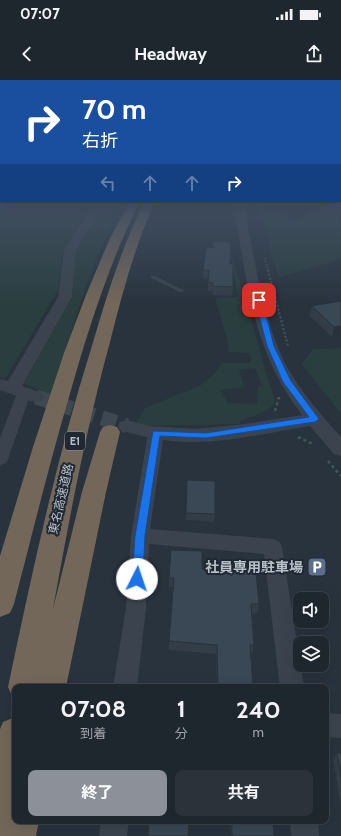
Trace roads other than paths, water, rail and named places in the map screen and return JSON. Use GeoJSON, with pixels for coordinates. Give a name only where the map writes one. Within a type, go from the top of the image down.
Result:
{"type":"FeatureCollection","features":[{"type":"Feature","properties":{"kind":"highway","name":"E1"},"geometry":{"type":"LineString","coordinates":[[0,604],[32,488],[87,311],[111,249],[118,234]]}},
{"type":"Feature","properties":{"kind":"highway","name":"東名高速道路"},"geometry":{"type":"LineString","coordinates":[[25,684],[55,522],[90,378],[124,266],[137,234]]}},
{"type":"Feature","properties":{"kind":"highway"},"geometry":{"type":"LineString","coordinates":[[51,684],[94,492],[119,429]]}},
{"type":"Feature","properties":{"kind":"highway"},"geometry":{"type":"LineString","coordinates":[[0,824],[12,752]]}},
{"type":"Feature","properties":{"kind":"highway"},"geometry":{"type":"LineString","coordinates":[[17,836],[19,824]]}},
{"type":"Feature","properties":{"kind":"street"},"geometry":{"type":"LineString","coordinates":[[0,458],[18,390],[65,297],[70,250],[80,234]]}},
{"type":"Feature","properties":{"kind":"street"},"geometry":{"type":"LineString","coordinates":[[245,234],[270,346],[287,382],[315,419],[341,449]]}},
{"type":"Feature","properties":{"kind":"street"},"geometry":{"type":"LineString","coordinates":[[119,429],[156,433],[206,435],[315,419]]}},
{"type":"Feature","properties":{"kind":"street"},"geometry":{"type":"LineString","coordinates":[[125,684],[136,608],[140,536],[156,433]]}},
{"type":"Feature","properties":{"kind":"street"},"geometry":{"type":"LineString","coordinates":[[140,536],[273,547],[292,684]]}},
{"type":"Feature","properties":{"kind":"street"},"geometry":{"type":"LineString","coordinates":[[329,725],[341,726]]}},
{"type":"Feature","properties":{"kind":"street"},"geometry":{"type":"LineString","coordinates":[[112,836],[114,824]]}},
{"type":"Feature","properties":{"kind":"street"},"geometry":{"type":"LineString","coordinates":[[304,824],[305,836]]}},
{"type":"Feature","properties":{"kind":"lane"},"geometry":{"type":"LineString","coordinates":[[153,277],[182,291]]}},
{"type":"Feature","properties":{"kind":"tunnel"},"geometry":{"type":"LineString","coordinates":[[36,397],[127,426]]}},
{"type":"Feature","properties":{"kind":"place","name":"社員専用駐車場"},"geometry":{"type":"Point","coordinates":[317,567]}}]}
